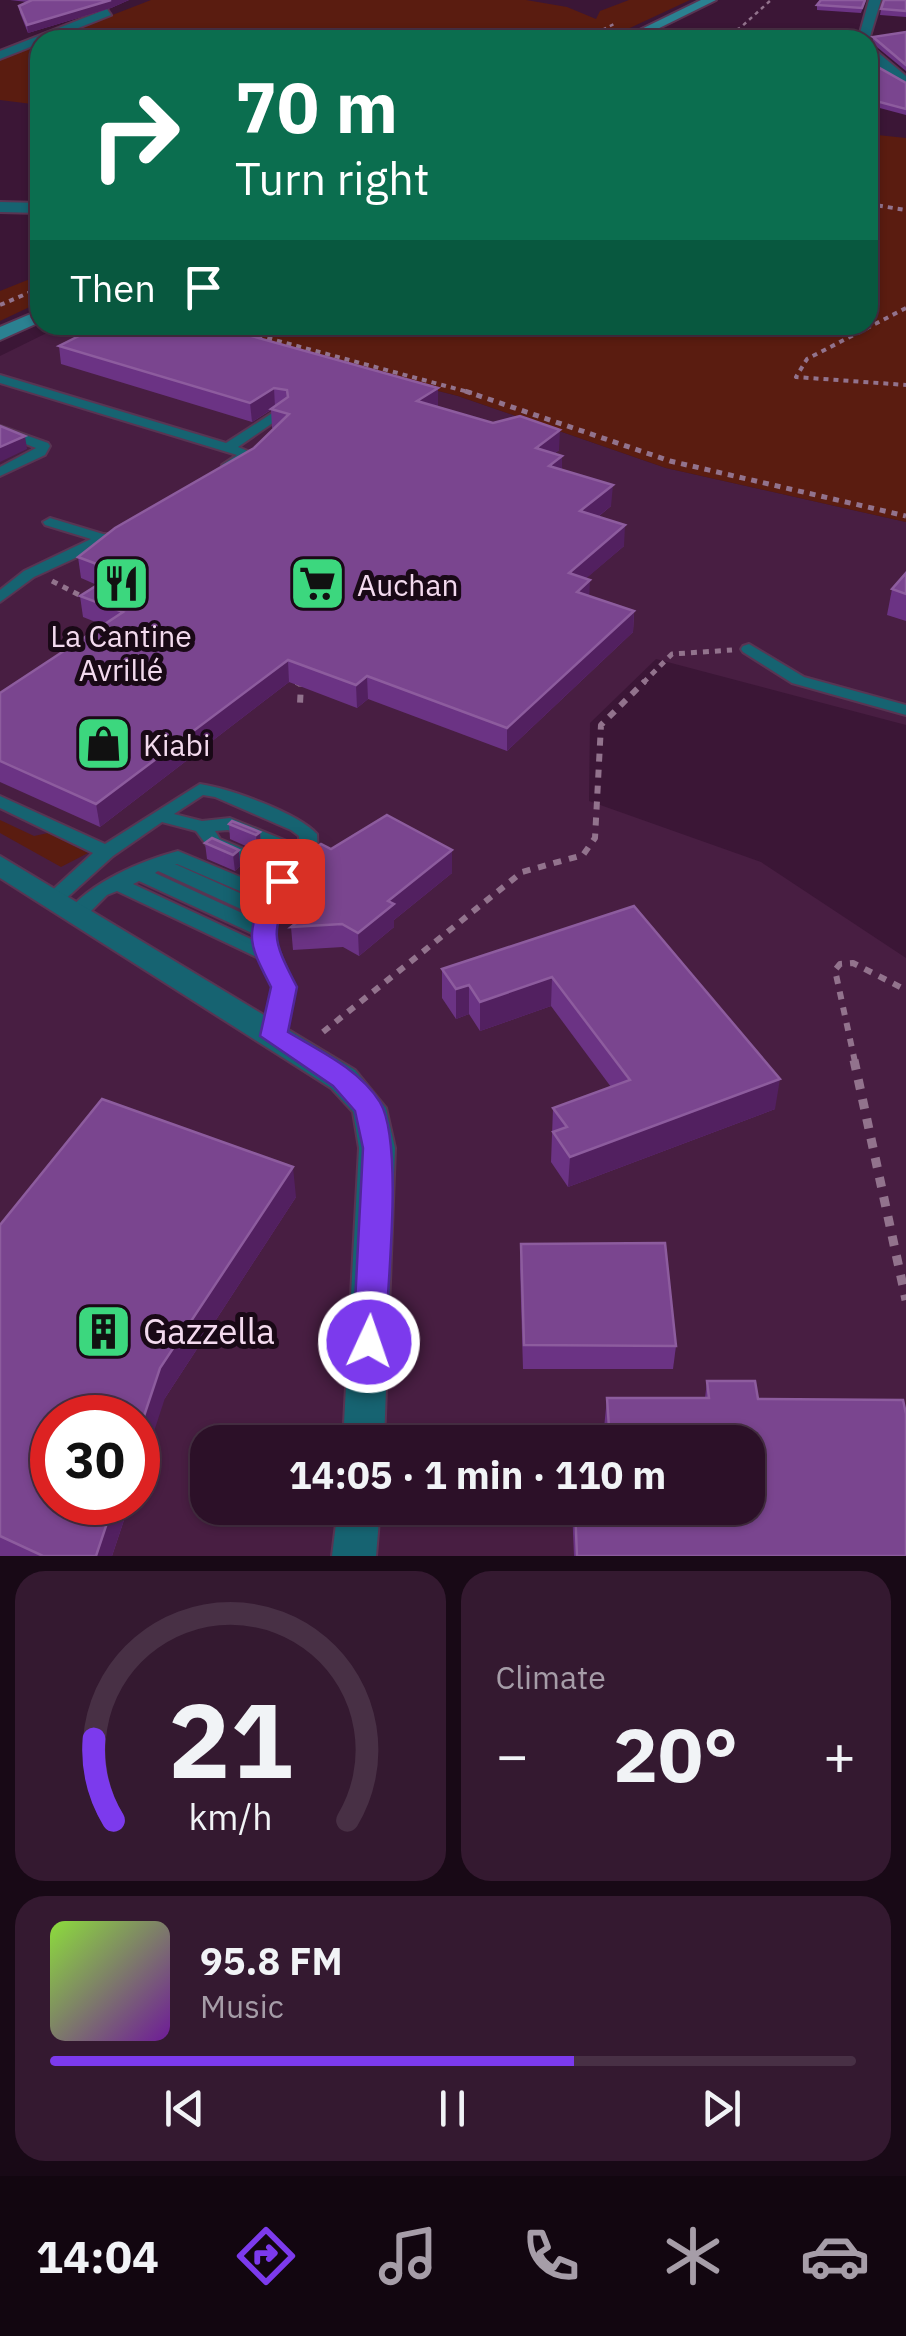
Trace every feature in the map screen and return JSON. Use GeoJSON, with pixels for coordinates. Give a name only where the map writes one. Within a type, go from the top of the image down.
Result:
{"type":"FeatureCollection","features":[{"type":"Feature","properties":{"kind":"main road"},"geometry":{"type":"LineString","coordinates":[[647,30],[710,0]]}},
{"type":"Feature","properties":{"kind":"main road"},"geometry":{"type":"LineString","coordinates":[[0,334],[30,320]]}},
{"type":"Feature","properties":{"kind":"street"},"geometry":{"type":"LineString","coordinates":[[863,30],[876,0]]}},
{"type":"Feature","properties":{"kind":"street"},"geometry":{"type":"LineString","coordinates":[[63,30],[106,13]]}},
{"type":"Feature","properties":{"kind":"street"},"geometry":{"type":"LineString","coordinates":[[0,55],[30,43]]}},
{"type":"Feature","properties":{"kind":"street"},"geometry":{"type":"LineString","coordinates":[[878,61],[906,82]]}},
{"type":"Feature","properties":{"kind":"street"},"geometry":{"type":"LineString","coordinates":[[0,207],[30,208]]}},
{"type":"Feature","properties":{"kind":"street"},"geometry":{"type":"LineString","coordinates":[[0,865],[343,1079],[368,1108],[377,1148],[365,1425]]}},
{"type":"Feature","properties":{"kind":"street"},"geometry":{"type":"LineString","coordinates":[[354,1556],[357,1525]]}},
{"type":"Feature","properties":{"kind":"lane"},"geometry":{"type":"LineString","coordinates":[[0,379],[248,454],[212,474]]}},
{"type":"Feature","properties":{"kind":"lane"},"geometry":{"type":"LineString","coordinates":[[228,448],[281,413]]}},
{"type":"Feature","properties":{"kind":"lane"},"geometry":{"type":"LineString","coordinates":[[0,430],[43,446],[40,452],[0,472]]}},
{"type":"Feature","properties":{"kind":"lane"},"geometry":{"type":"LineString","coordinates":[[0,597],[29,574],[112,536],[50,522]]}},
{"type":"Feature","properties":{"kind":"lane"},"geometry":{"type":"LineString","coordinates":[[749,649],[798,680],[906,710]]}},
{"type":"Feature","properties":{"kind":"lane"},"geometry":{"type":"LineString","coordinates":[[66,906],[106,852],[200,789],[210,789],[298,826],[308,834],[282,889],[268,955]]}},
{"type":"Feature","properties":{"kind":"lane"},"geometry":{"type":"LineString","coordinates":[[0,801],[106,852]]}},
{"type":"Feature","properties":{"kind":"lane"},"geometry":{"type":"LineString","coordinates":[[159,816],[202,827],[282,889]]}},
{"type":"Feature","properties":{"kind":"lane"},"geometry":{"type":"LineString","coordinates":[[66,906],[168,861],[198,855],[282,889]]}},
{"type":"Feature","properties":{"kind":"lane"},"geometry":{"type":"LineString","coordinates":[[168,861],[282,889]]}},
{"type":"Feature","properties":{"kind":"lane"},"geometry":{"type":"LineString","coordinates":[[139,873],[282,889]]}},
{"type":"Feature","properties":{"kind":"lane"},"geometry":{"type":"LineString","coordinates":[[118,884],[268,955],[284,987],[274,1036]]}},
{"type":"Feature","properties":{"kind":"path"},"geometry":{"type":"LineString","coordinates":[[736,30],[771,0]]}},
{"type":"Feature","properties":{"kind":"path"},"geometry":{"type":"LineString","coordinates":[[878,206],[906,210]]}},
{"type":"Feature","properties":{"kind":"path"},"geometry":{"type":"LineString","coordinates":[[0,305],[30,292]]}},
{"type":"Feature","properties":{"kind":"path"},"geometry":{"type":"LineString","coordinates":[[878,322],[906,308]]}},
{"type":"Feature","properties":{"kind":"path"},"geometry":{"type":"LineString","coordinates":[[256,335],[459,389],[670,461],[906,516]]}},
{"type":"Feature","properties":{"kind":"path"},"geometry":{"type":"LineString","coordinates":[[854,335],[807,359],[796,376],[906,385]]}},
{"type":"Feature","properties":{"kind":"path"},"geometry":{"type":"LineString","coordinates":[[49,576],[55,586],[94,601]]}},
{"type":"Feature","properties":{"kind":"path"},"geometry":{"type":"LineString","coordinates":[[323,1032],[522,872],[582,855],[595,838],[601,725],[672,654],[749,649]]}},
{"type":"Feature","properties":{"kind":"path"},"geometry":{"type":"LineString","coordinates":[[284,678],[301,684],[300,704]]}},
{"type":"Feature","properties":{"kind":"path"},"geometry":{"type":"LineString","coordinates":[[906,990],[853,963],[840,964],[836,970],[906,1300]]}},
{"type":"Feature","properties":{"kind":"shaded area"},"geometry":{"type":"Polygon","coordinates":[[[151,0],[526,0],[567,7],[596,19],[600,11],[629,0],[690,0],[626,30],[74,30],[151,0]]]}},
{"type":"Feature","properties":{"kind":"shaded area"},"geometry":{"type":"Polygon","coordinates":[[[30,47],[30,104],[0,100],[0,59],[30,47]]]}},
{"type":"Feature","properties":{"kind":"shaded area"},"geometry":{"type":"Polygon","coordinates":[[[878,135],[906,138],[906,522],[666,468],[458,396],[225,335],[878,335],[878,135]]]}},
{"type":"Feature","properties":{"kind":"shaded area"},"geometry":{"type":"Polygon","coordinates":[[[30,279],[30,307],[0,321],[0,291],[30,279]]]}},
{"type":"Feature","properties":{"kind":"shaded area"},"geometry":{"type":"Polygon","coordinates":[[[43,335],[224,335],[458,396],[666,468],[906,522],[906,725],[656,659],[590,723],[589,801],[761,862],[906,958],[906,1556],[0,1556],[0,356],[43,335]]]}},
{"type":"Feature","properties":{"kind":"shaded area"},"geometry":{"type":"Polygon","coordinates":[[[0,820],[34,836],[48,833],[88,853],[61,867],[0,833],[0,820]]]}},
{"type":"Feature","properties":{"kind":"building"},"geometry":{"type":"Polygon","coordinates":[[[32,0],[111,0],[27,25],[19,6],[32,0]]]}},
{"type":"Feature","properties":{"kind":"building"},"geometry":{"type":"Polygon","coordinates":[[[821,0],[865,0],[862,8],[817,5],[821,0]]]}},
{"type":"Feature","properties":{"kind":"building"},"geometry":{"type":"Polygon","coordinates":[[[884,0],[906,0],[906,11],[881,9],[884,0]]]}},
{"type":"Feature","properties":{"kind":"building"},"geometry":{"type":"Polygon","coordinates":[[[906,32],[906,65],[878,41],[878,36],[906,32]]]}},
{"type":"Feature","properties":{"kind":"building"},"geometry":{"type":"Polygon","coordinates":[[[878,67],[906,83],[906,109],[878,102],[878,67]]]}},
{"type":"Feature","properties":{"kind":"building"},"geometry":{"type":"Polygon","coordinates":[[[81,335],[248,335],[438,388],[417,401],[493,423],[520,416],[560,430],[536,448],[562,456],[549,466],[613,485],[580,511],[625,525],[569,573],[590,580],[577,592],[634,611],[507,728],[367,676],[356,685],[288,660],[96,804],[0,761],[0,693],[123,612],[80,596],[118,572],[78,557],[115,528],[254,448],[289,414],[271,409],[288,397],[287,390],[274,388],[250,403],[59,346],[81,335]]]}},
{"type":"Feature","properties":{"kind":"building"},"geometry":{"type":"Polygon","coordinates":[[[0,426],[25,436],[0,447],[0,426]]]}},
{"type":"Feature","properties":{"kind":"building"},"geometry":{"type":"Polygon","coordinates":[[[906,573],[906,594],[892,589],[906,573]]]}},
{"type":"Feature","properties":{"kind":"building"},"geometry":{"type":"Polygon","coordinates":[[[387,815],[452,850],[388,901],[394,904],[358,933],[342,924],[291,927],[315,908],[295,897],[293,863],[321,844],[331,849],[387,815]]]}},
{"type":"Feature","properties":{"kind":"building"},"geometry":{"type":"Polygon","coordinates":[[[232,821],[260,832],[256,835],[229,824],[232,821]]]}},
{"type":"Feature","properties":{"kind":"building"},"geometry":{"type":"Polygon","coordinates":[[[212,838],[239,850],[233,855],[205,843],[212,838]]]}},
{"type":"Feature","properties":{"kind":"building"},"geometry":{"type":"Polygon","coordinates":[[[634,906],[780,1079],[570,1157],[553,1132],[567,1127],[553,1108],[630,1080],[552,977],[480,1002],[469,985],[456,989],[442,969],[634,906]]]}},
{"type":"Feature","properties":{"kind":"building","name":"Gazzella"},"geometry":{"type":"Polygon","coordinates":[[[102,1099],[293,1167],[160,1368],[151,1395],[30,1395],[30,1525],[106,1525],[96,1556],[43,1556],[0,1536],[0,1225],[102,1099]]]}},
{"type":"Feature","properties":{"kind":"building"},"geometry":{"type":"Polygon","coordinates":[[[665,1243],[676,1346],[524,1345],[521,1244],[665,1243]]]}},
{"type":"Feature","properties":{"kind":"building"},"geometry":{"type":"Polygon","coordinates":[[[707,1381],[755,1381],[758,1399],[903,1400],[906,1556],[577,1556],[576,1525],[765,1525],[765,1425],[609,1425],[607,1398],[709,1398],[707,1381]]]}},
{"type":"Feature","properties":{"kind":"place","name":"La Cantine Avrillé"},"geometry":{"type":"Point","coordinates":[121,583]}},
{"type":"Feature","properties":{"kind":"place","name":"Auchan"},"geometry":{"type":"Point","coordinates":[318,584]}},
{"type":"Feature","properties":{"kind":"place","name":"Kiabi"},"geometry":{"type":"Point","coordinates":[104,744]}},
{"type":"Feature","properties":{"kind":"place","name":"Gazzella"},"geometry":{"type":"Point","coordinates":[104,1331]}},
{"type":"Feature","properties":{"kind":"route"},"geometry":{"type":"LineString","coordinates":[[282,881],[260,928],[284,987],[274,1036],[343,1079],[368,1108],[377,1148],[369,1342]]}}]}
